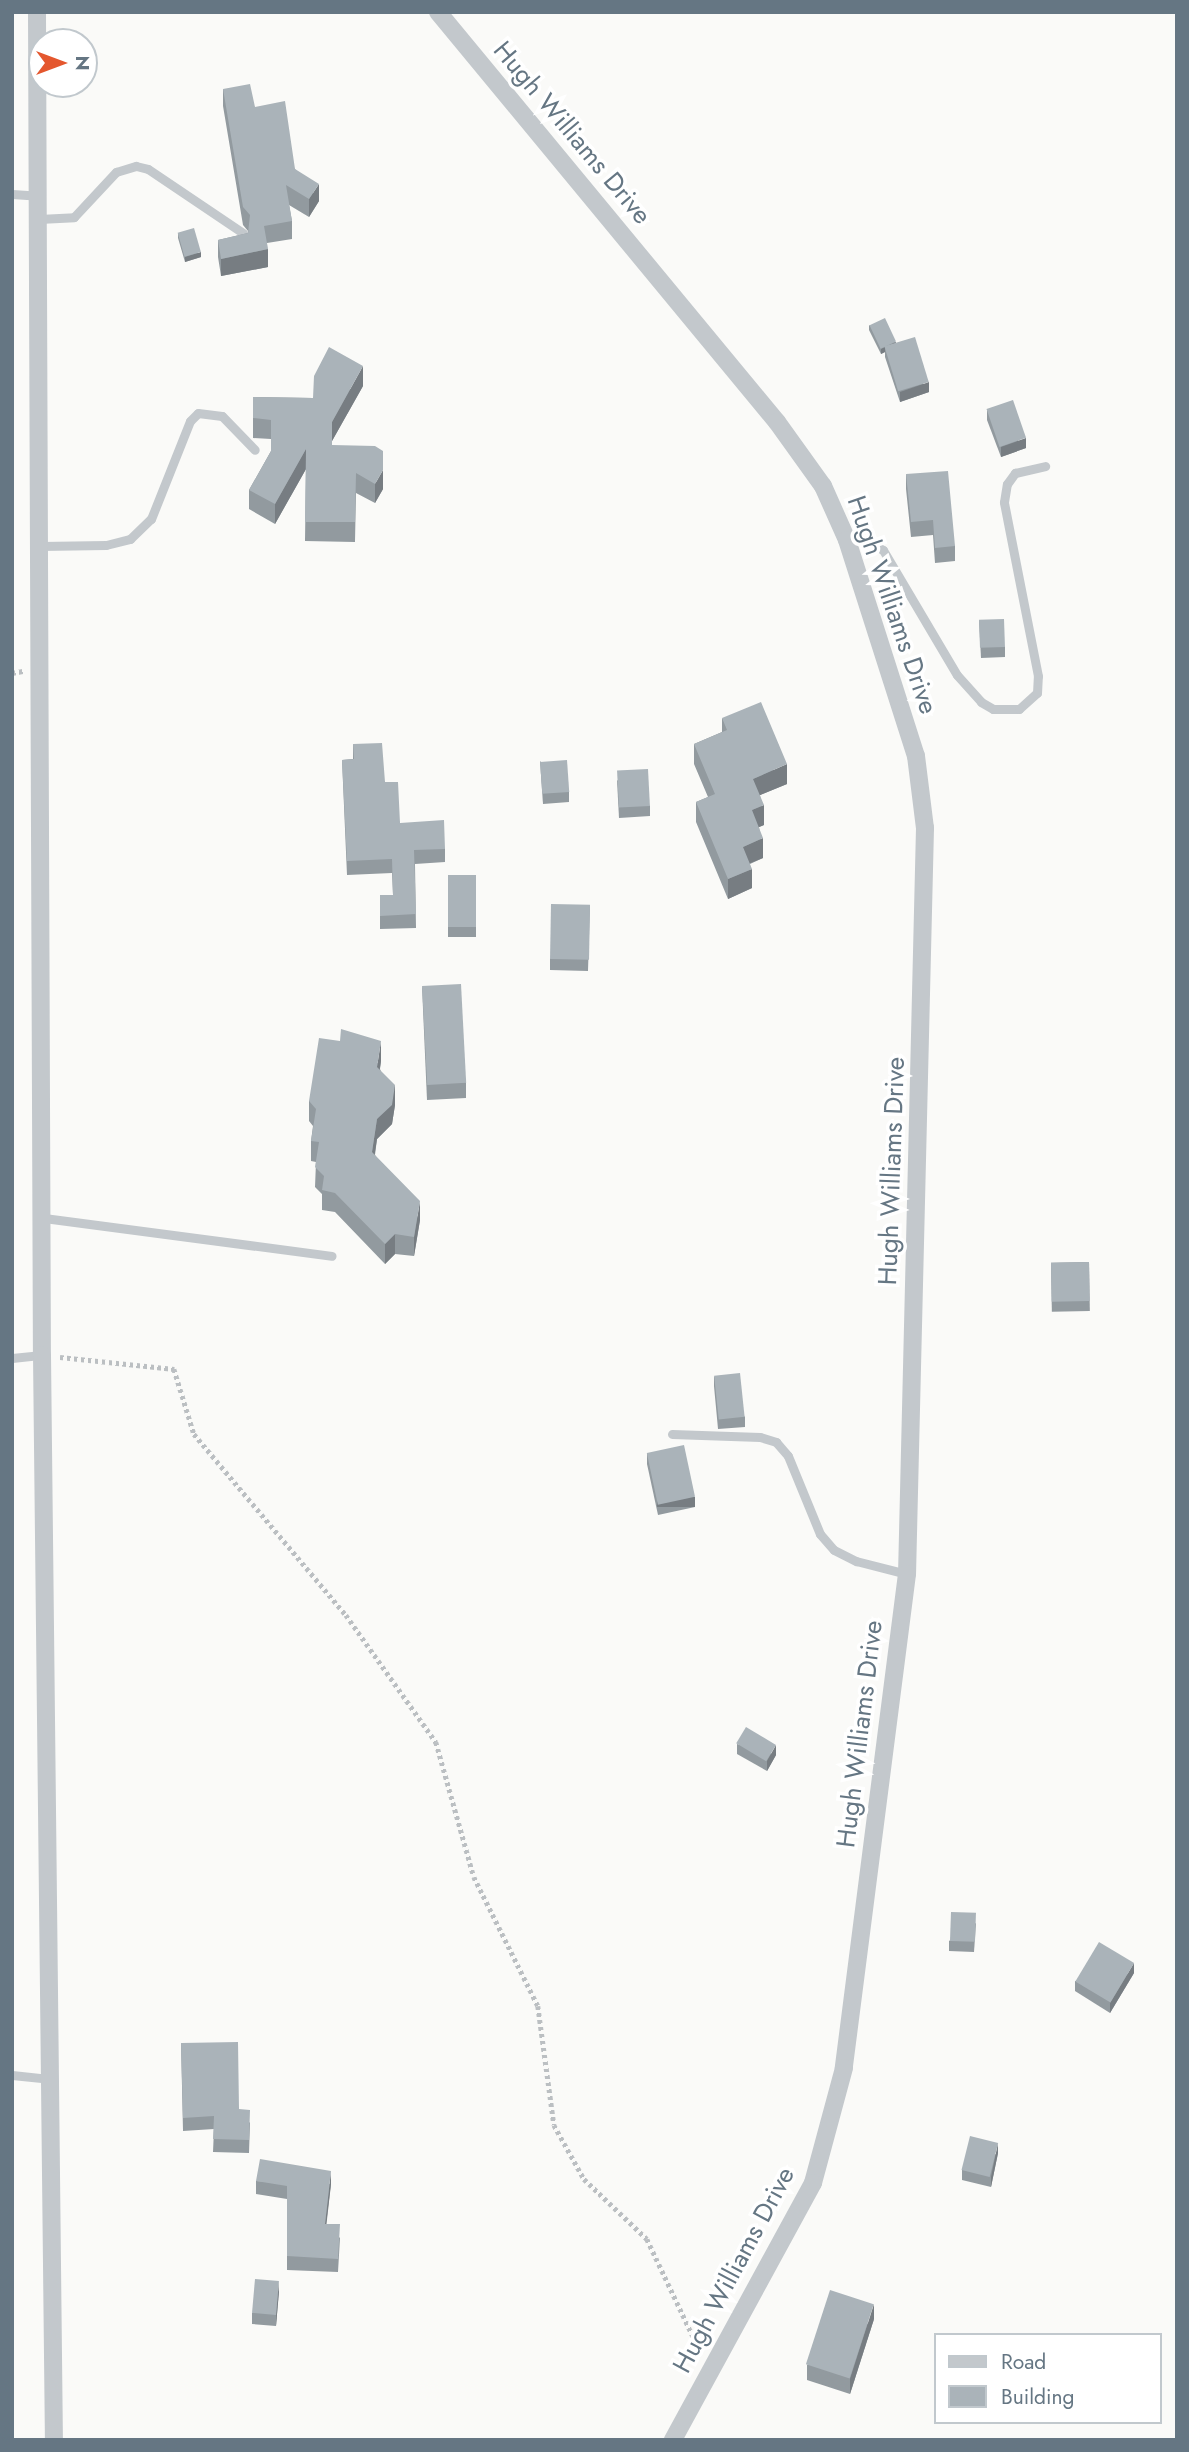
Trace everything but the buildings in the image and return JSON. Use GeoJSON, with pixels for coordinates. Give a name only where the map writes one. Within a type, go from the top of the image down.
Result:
{"type":"FeatureCollection","features":[{"type":"Feature","properties":{"kind":"street"},"geometry":{"type":"LineString","coordinates":[[37,12],[44,1218],[42,1355],[54,2440]]}},
{"type":"Feature","properties":{"kind":"street","name":"Hugh Williams Drive"},"geometry":{"type":"LineString","coordinates":[[438,12],[777,422],[823,486],[847,540],[916,757],[925,828],[907,1574],[844,2068],[813,2183],[673,2440]]}},
{"type":"Feature","properties":{"kind":"lane"},"geometry":{"type":"LineString","coordinates":[[39,219],[74,217],[117,172],[136,166],[148,169],[243,233]]}},
{"type":"Feature","properties":{"kind":"lane"},"geometry":{"type":"LineString","coordinates":[[12,194],[38,196]]}},
{"type":"Feature","properties":{"kind":"lane"},"geometry":{"type":"LineString","coordinates":[[41,546],[106,545],[130,539],[151,519],[190,421],[198,413],[222,416],[255,450]]}},
{"type":"Feature","properties":{"kind":"lane"},"geometry":{"type":"LineString","coordinates":[[847,540],[868,542],[883,550],[957,675],[981,702],[993,709],[1019,709],[1037,693],[1038,676],[1004,502],[1007,484],[1016,473],[1045,466]]}},
{"type":"Feature","properties":{"kind":"lane"},"geometry":{"type":"LineString","coordinates":[[44,1218],[332,1256]]}},
{"type":"Feature","properties":{"kind":"lane"},"geometry":{"type":"LineString","coordinates":[[12,1358],[42,1355]]}},
{"type":"Feature","properties":{"kind":"lane"},"geometry":{"type":"LineString","coordinates":[[672,1434],[760,1437],[776,1442],[788,1456],[820,1534],[834,1550],[856,1561],[907,1574]]}},
{"type":"Feature","properties":{"kind":"lane"},"geometry":{"type":"LineString","coordinates":[[12,2075],[49,2080]]}},
{"type":"Feature","properties":{"kind":"path"},"geometry":{"type":"LineString","coordinates":[[42,1355],[174,1368],[194,1434],[346,1615],[436,1742],[474,1877],[538,2006],[554,2125],[584,2179],[647,2239],[710,2370]]}}]}
